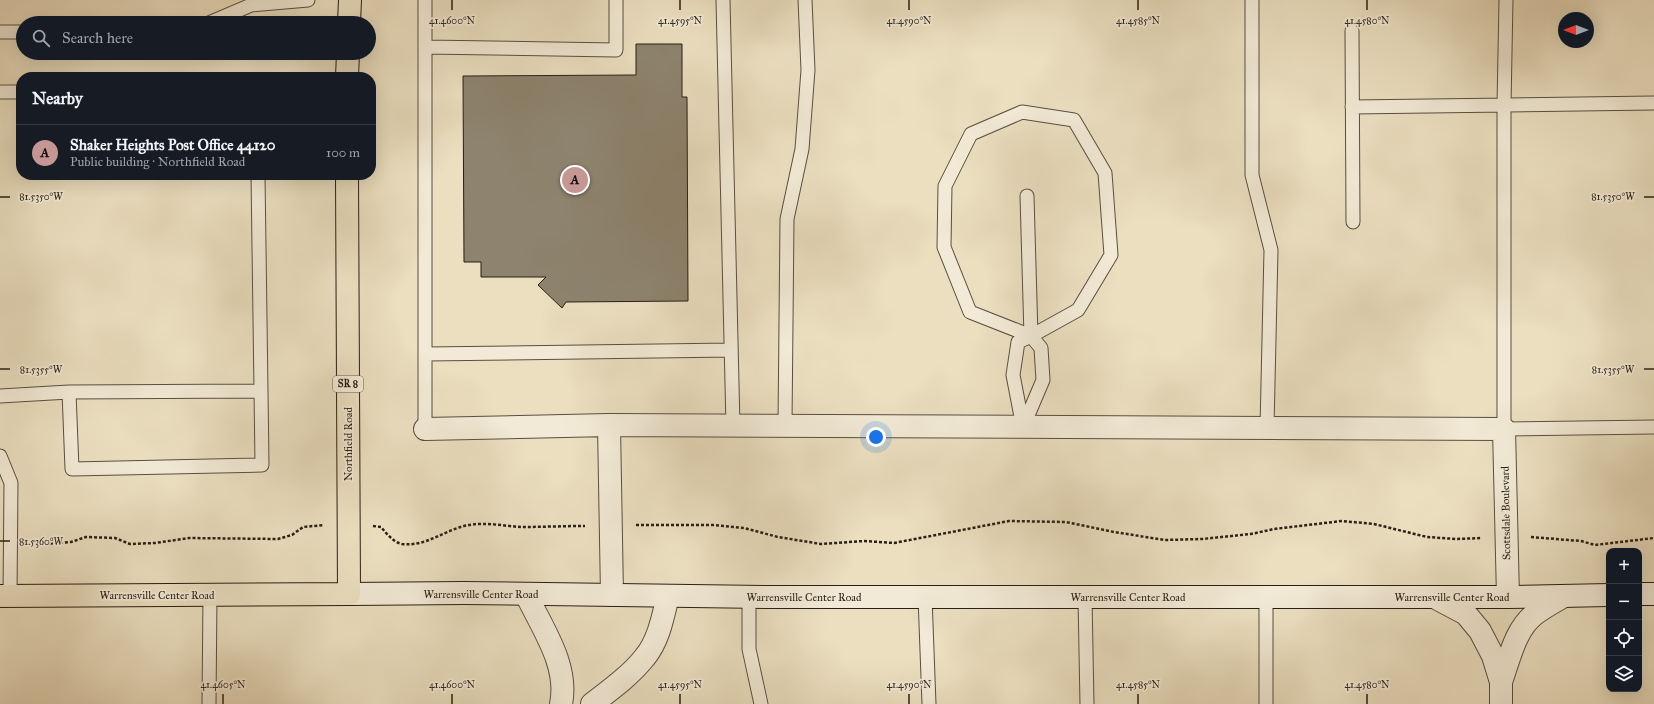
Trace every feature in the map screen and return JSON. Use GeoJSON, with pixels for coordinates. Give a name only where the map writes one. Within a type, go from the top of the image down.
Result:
{"type":"FeatureCollection","features":[{"type":"Feature","properties":{"kind":"main road"},"geometry":{"type":"LineString","coordinates":[[349,16],[350,0]]}},
{"type":"Feature","properties":{"kind":"main road"},"geometry":{"type":"LineString","coordinates":[[347,72],[348,60]]}},
{"type":"Feature","properties":{"kind":"main road","name":"Northfield Road"},"geometry":{"type":"LineString","coordinates":[[347,180],[349,594]]}},
{"type":"Feature","properties":{"kind":"main road","name":"Warrensville Center Road"},"geometry":{"type":"LineString","coordinates":[[5,596],[349,594]]}},
{"type":"Feature","properties":{"kind":"street"},"geometry":{"type":"LineString","coordinates":[[425,429],[609,425],[1504,429]]}},
{"type":"Feature","properties":{"kind":"street"},"geometry":{"type":"LineString","coordinates":[[609,425],[612,595]]}},
{"type":"Feature","properties":{"kind":"street","name":"Scottsdale Boulevard"},"geometry":{"type":"LineString","coordinates":[[1504,429],[1508,597]]}},
{"type":"Feature","properties":{"kind":"street","name":"Warrensville Center Road"},"geometry":{"type":"LineString","coordinates":[[349,594],[526,594],[749,597],[1508,597],[1606,595]]}},
{"type":"Feature","properties":{"kind":"street"},"geometry":{"type":"LineString","coordinates":[[526,594],[559,662],[563,693],[561,704]]}},
{"type":"Feature","properties":{"kind":"street"},"geometry":{"type":"LineString","coordinates":[[1642,594],[1654,594]]}},
{"type":"Feature","properties":{"kind":"street"},"geometry":{"type":"LineString","coordinates":[[592,704],[613,688],[646,656],[662,624],[668,596]]}},
{"type":"Feature","properties":{"kind":"street"},"geometry":{"type":"LineString","coordinates":[[1501,682],[1510,654],[1521,630],[1533,615],[1564,596]]}},
{"type":"Feature","properties":{"kind":"street"},"geometry":{"type":"LineString","coordinates":[[1434,597],[1466,614],[1480,631],[1494,656],[1501,682],[1501,704]]}},
{"type":"Feature","properties":{"kind":"lane"},"geometry":{"type":"LineString","coordinates":[[225,16],[251,5],[308,0]]}},
{"type":"Feature","properties":{"kind":"lane"},"geometry":{"type":"LineString","coordinates":[[425,0],[425,429]]}},
{"type":"Feature","properties":{"kind":"lane"},"geometry":{"type":"LineString","coordinates":[[425,47],[616,50],[616,0]]}},
{"type":"Feature","properties":{"kind":"lane"},"geometry":{"type":"LineString","coordinates":[[723,0],[733,426]]}},
{"type":"Feature","properties":{"kind":"lane"},"geometry":{"type":"LineString","coordinates":[[785,426],[788,219],[802,149],[808,70],[804,0]]}},
{"type":"Feature","properties":{"kind":"lane"},"geometry":{"type":"LineString","coordinates":[[1252,0],[1252,175],[1271,250],[1267,428]]}},
{"type":"Feature","properties":{"kind":"lane"},"geometry":{"type":"LineString","coordinates":[[1506,0],[1504,105],[1504,429],[1654,427]]}},
{"type":"Feature","properties":{"kind":"lane"},"geometry":{"type":"LineString","coordinates":[[1352,31],[1354,222]]}},
{"type":"Feature","properties":{"kind":"lane"},"geometry":{"type":"LineString","coordinates":[[0,32],[16,32]]}},
{"type":"Feature","properties":{"kind":"lane"},"geometry":{"type":"LineString","coordinates":[[0,92],[16,92]]}},
{"type":"Feature","properties":{"kind":"lane"},"geometry":{"type":"LineString","coordinates":[[1352,108],[1654,103]]}},
{"type":"Feature","properties":{"kind":"lane"},"geometry":{"type":"LineString","coordinates":[[1023,427],[1013,375],[1018,342],[1031,336],[1078,310],[1110,255],[1105,173],[1074,120],[1022,112],[970,134],[945,186],[944,246],[970,312],[1031,336],[1041,348],[1043,380],[1023,427]]}},
{"type":"Feature","properties":{"kind":"lane"},"geometry":{"type":"LineString","coordinates":[[69,392],[72,469],[262,466],[258,180]]}},
{"type":"Feature","properties":{"kind":"lane"},"geometry":{"type":"LineString","coordinates":[[1027,196],[1031,336]]}},
{"type":"Feature","properties":{"kind":"lane"},"geometry":{"type":"LineString","coordinates":[[425,354],[731,350]]}},
{"type":"Feature","properties":{"kind":"lane"},"geometry":{"type":"LineString","coordinates":[[0,396],[69,392],[261,391]]}},
{"type":"Feature","properties":{"kind":"lane"},"geometry":{"type":"LineString","coordinates":[[0,456],[11,483],[5,596]]}},
{"type":"Feature","properties":{"kind":"lane"},"geometry":{"type":"LineString","coordinates":[[209,704],[210,594]]}},
{"type":"Feature","properties":{"kind":"lane"},"geometry":{"type":"LineString","coordinates":[[749,597],[749,649],[761,704]]}},
{"type":"Feature","properties":{"kind":"lane"},"geometry":{"type":"LineString","coordinates":[[925,597],[929,704]]}},
{"type":"Feature","properties":{"kind":"lane"},"geometry":{"type":"LineString","coordinates":[[1085,597],[1087,704]]}},
{"type":"Feature","properties":{"kind":"lane"},"geometry":{"type":"LineString","coordinates":[[1266,597],[1266,704]]}},
{"type":"Feature","properties":{"kind":"path"},"geometry":{"type":"LineString","coordinates":[[641,525],[714,525],[744,528],[778,537],[821,544],[864,541],[894,543],[1009,520],[1066,522],[1114,532],[1165,540],[1202,540],[1342,520],[1374,524],[1427,537],[1472,538]]}},
{"type":"Feature","properties":{"kind":"path"},"geometry":{"type":"LineString","coordinates":[[27,545],[71,542],[86,537],[115,538],[130,544],[155,543],[190,538],[278,539],[292,535],[303,527],[316,525]]}},
{"type":"Feature","properties":{"kind":"path"},"geometry":{"type":"LineString","coordinates":[[381,527],[390,538],[400,544],[414,544],[429,541],[454,528],[470,525],[520,527],[578,526]]}},
{"type":"Feature","properties":{"kind":"path"},"geometry":{"type":"LineString","coordinates":[[1529,537],[1581,541],[1595,545],[1654,538]]}},
{"type":"Feature","properties":{"kind":"building"},"geometry":{"type":"Polygon","coordinates":[[[636,44],[682,44],[682,97],[687,97],[688,301],[566,302],[562,308],[538,285],[546,277],[481,277],[481,262],[464,262],[463,76],[636,75],[636,44]]]}},
{"type":"Feature","properties":{"kind":"place","name":"Shaker Heights Post Office 44120"},"geometry":{"type":"Point","coordinates":[575,180]}}]}
